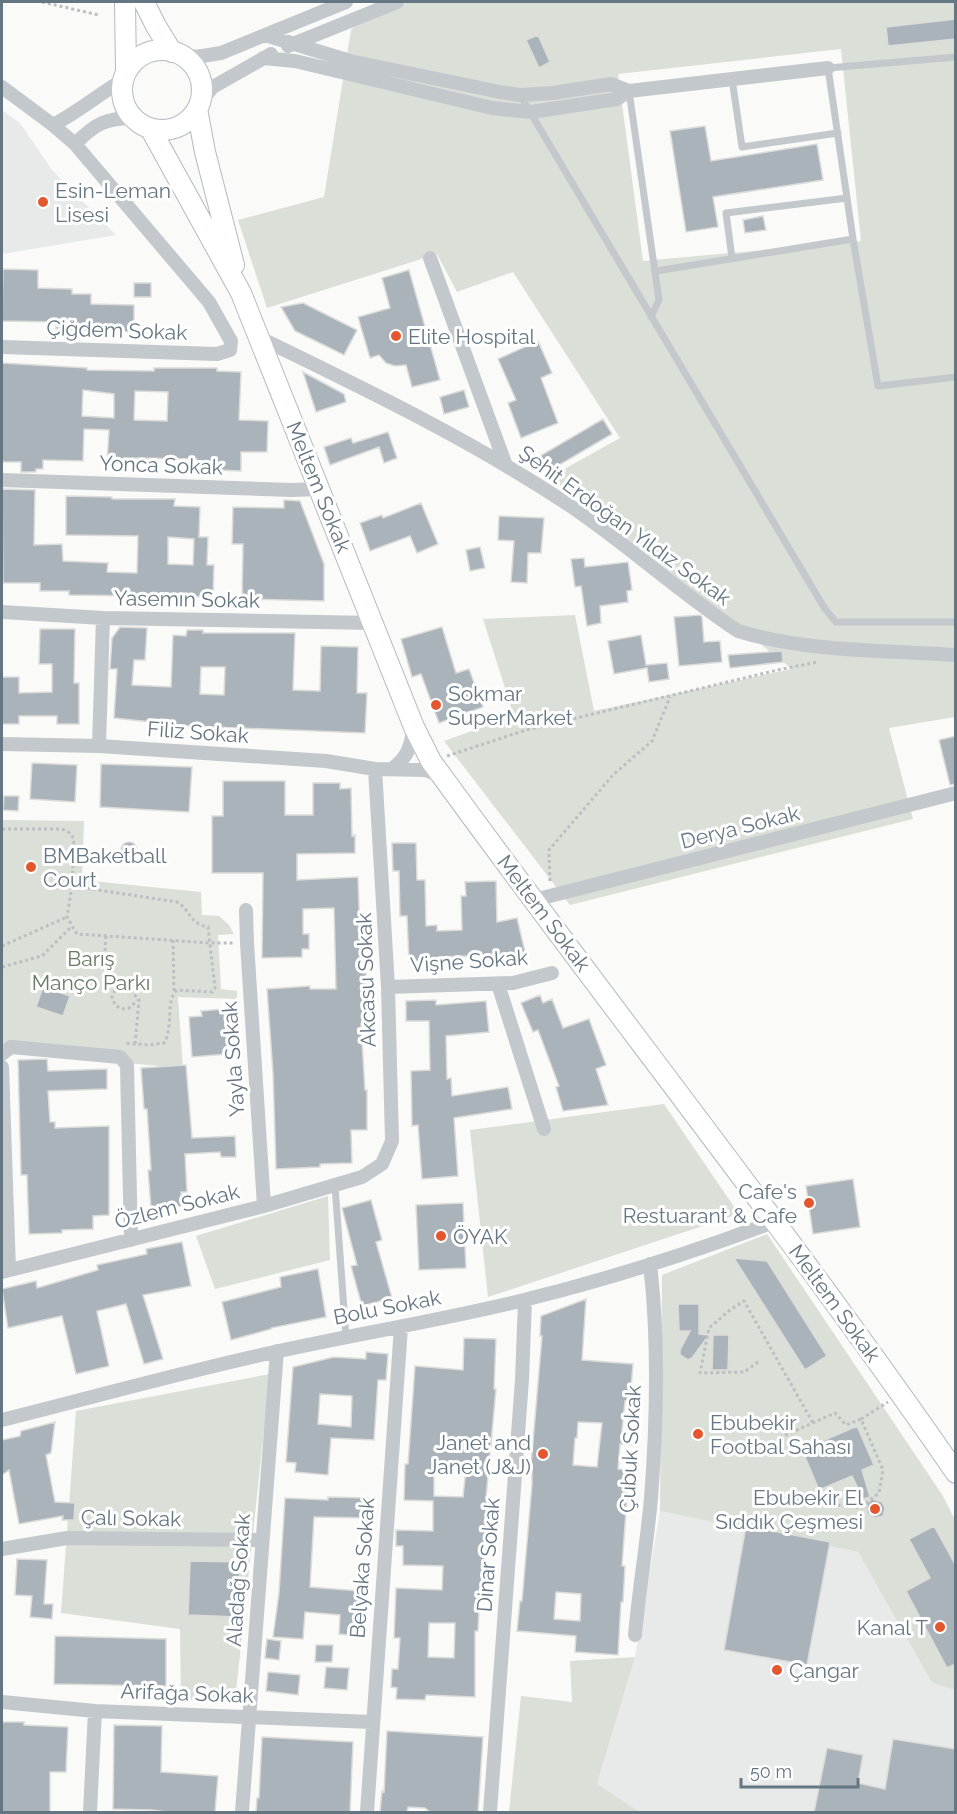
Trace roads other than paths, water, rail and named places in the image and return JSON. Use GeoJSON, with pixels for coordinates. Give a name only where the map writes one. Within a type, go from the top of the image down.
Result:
{"type":"FeatureCollection","features":[{"type":"Feature","properties":{"kind":"main road"},"geometry":{"type":"LineString","coordinates":[[124,2],[123,97],[126,108],[142,123],[164,130],[177,127],[189,120],[199,105],[200,80],[189,61],[176,53],[160,50],[149,52],[139,58],[125,76]]}},
{"type":"Feature","properties":{"kind":"main road"},"geometry":{"type":"LineString","coordinates":[[144,2],[156,26],[176,53]]}},
{"type":"Feature","properties":{"kind":"main road","name":"Meltem Sokak"},"geometry":{"type":"LineString","coordinates":[[199,105],[206,152],[241,293]]}},
{"type":"Feature","properties":{"kind":"main road","name":"Meltem Sokak"},"geometry":{"type":"LineString","coordinates":[[142,123],[241,293],[414,727],[436,769],[542,898],[956,1473]]}},
{"type":"Feature","properties":{"kind":"street"},"geometry":{"type":"LineString","coordinates":[[176,53],[196,57],[221,54],[346,2]]}},
{"type":"Feature","properties":{"kind":"street"},"geometry":{"type":"LineString","coordinates":[[199,105],[213,87],[263,58],[397,2]]}},
{"type":"Feature","properties":{"kind":"street"},"geometry":{"type":"LineString","coordinates":[[265,35],[350,61],[500,92],[520,95],[553,93],[611,84],[629,91]]}},
{"type":"Feature","properties":{"kind":"street"},"geometry":{"type":"LineString","coordinates":[[263,58],[295,61],[492,108],[531,112],[617,99],[629,91],[828,68]]}},
{"type":"Feature","properties":{"kind":"street"},"geometry":{"type":"LineString","coordinates":[[53,125],[71,116],[125,76]]}},
{"type":"Feature","properties":{"kind":"street"},"geometry":{"type":"LineString","coordinates":[[2,87],[75,144],[101,121],[117,118],[142,123]]}},
{"type":"Feature","properties":{"kind":"street","name":"Çiğdem Sokak"},"geometry":{"type":"LineString","coordinates":[[2,347],[217,354],[230,350],[231,341],[208,302],[75,144]]}},
{"type":"Feature","properties":{"kind":"street"},"geometry":{"type":"LineString","coordinates":[[430,258],[505,463]]}},
{"type":"Feature","properties":{"kind":"street","name":"Şehit Erdoğan Yıldız Sokak"},"geometry":{"type":"LineString","coordinates":[[260,338],[362,388],[505,463],[572,507],[738,631],[762,638],[836,647],[956,655]]}},
{"type":"Feature","properties":{"kind":"street","name":"Yonca Sokak"},"geometry":{"type":"LineString","coordinates":[[2,480],[319,489]]}},
{"type":"Feature","properties":{"kind":"street","name":"Yasemın Sokak"},"geometry":{"type":"LineString","coordinates":[[2,612],[103,618],[372,623]]}},
{"type":"Feature","properties":{"kind":"street"},"geometry":{"type":"LineString","coordinates":[[99,746],[103,618]]}},
{"type":"Feature","properties":{"kind":"street"},"geometry":{"type":"LineString","coordinates":[[392,769],[404,760],[414,727]]}},
{"type":"Feature","properties":{"kind":"street","name":"Filiz Sokak"},"geometry":{"type":"LineString","coordinates":[[2,744],[99,746],[326,760],[375,769],[436,769]]}},
{"type":"Feature","properties":{"kind":"street","name":"Akcasu Sokak"},"geometry":{"type":"LineString","coordinates":[[362,1177],[382,1164],[392,1141],[388,987],[375,769]]}},
{"type":"Feature","properties":{"kind":"street","name":"Derya Sokak"},"geometry":{"type":"LineString","coordinates":[[542,898],[956,793]]}},
{"type":"Feature","properties":{"kind":"street","name":"Yayla Sokak"},"geometry":{"type":"LineString","coordinates":[[246,910],[264,1206]]}},
{"type":"Feature","properties":{"kind":"street","name":"Vişne Sokak"},"geometry":{"type":"LineString","coordinates":[[388,987],[498,984],[535,979],[552,973]]}},
{"type":"Feature","properties":{"kind":"street"},"geometry":{"type":"LineString","coordinates":[[498,984],[544,1130]]}},
{"type":"Feature","properties":{"kind":"street"},"geometry":{"type":"LineString","coordinates":[[2,1054],[11,1047],[120,1058],[127,1065],[131,1240]]}},
{"type":"Feature","properties":{"kind":"street"},"geometry":{"type":"LineString","coordinates":[[2,1067],[5,1271]]}},
{"type":"Feature","properties":{"kind":"street","name":"Özlem Sokak"},"geometry":{"type":"LineString","coordinates":[[5,1271],[264,1206],[362,1177]]}},
{"type":"Feature","properties":{"kind":"street","name":"Bolu Sokak"},"geometry":{"type":"LineString","coordinates":[[2,1420],[277,1351],[525,1300],[650,1264],[729,1239],[776,1221]]}},
{"type":"Feature","properties":{"kind":"street","name":"Çubuk Sokak"},"geometry":{"type":"LineString","coordinates":[[635,1635],[651,1499],[654,1431],[655,1307],[650,1264]]}},
{"type":"Feature","properties":{"kind":"street","name":"Dinar Sokak"},"geometry":{"type":"LineString","coordinates":[[490,1812],[522,1380],[525,1300]]}},
{"type":"Feature","properties":{"kind":"street","name":"Belyaka Sokak"},"geometry":{"type":"LineString","coordinates":[[367,1812],[401,1327]]}},
{"type":"Feature","properties":{"kind":"street","name":"Aladağ Sokak"},"geometry":{"type":"LineString","coordinates":[[242,1812],[277,1351]]}},
{"type":"Feature","properties":{"kind":"street","name":"Çalı Sokak"},"geometry":{"type":"LineString","coordinates":[[2,1549],[67,1538],[261,1540]]}},
{"type":"Feature","properties":{"kind":"street","name":"Arifağa Sokak"},"geometry":{"type":"LineString","coordinates":[[2,1702],[95,1711],[249,1715],[372,1722]]}},
{"type":"Feature","properties":{"kind":"street"},"geometry":{"type":"LineString","coordinates":[[90,1812],[95,1711]]}},
{"type":"Feature","properties":{"kind":"lane"},"geometry":{"type":"LineString","coordinates":[[956,57],[828,68],[853,239],[878,386],[956,377]]}},
{"type":"Feature","properties":{"kind":"lane"},"geometry":{"type":"LineString","coordinates":[[732,79],[742,147],[838,133]]}},
{"type":"Feature","properties":{"kind":"lane"},"geometry":{"type":"LineString","coordinates":[[629,91],[659,300],[651,317]]}},
{"type":"Feature","properties":{"kind":"lane"},"geometry":{"type":"LineString","coordinates":[[520,95],[825,609],[836,622],[956,622]]}},
{"type":"Feature","properties":{"kind":"lane"},"geometry":{"type":"LineString","coordinates":[[732,258],[726,213],[847,198]]}},
{"type":"Feature","properties":{"kind":"lane"},"geometry":{"type":"LineString","coordinates":[[656,271],[853,239]]}},
{"type":"Feature","properties":{"kind":"lane"},"geometry":{"type":"LineString","coordinates":[[335,1186],[346,1337]]}},
{"type":"Feature","properties":{"kind":"place","name":"Esin-Leman Lisesi"},"geometry":{"type":"Point","coordinates":[43,202]}},
{"type":"Feature","properties":{"kind":"place","name":"Elite Hospital"},"geometry":{"type":"Point","coordinates":[396,336]}},
{"type":"Feature","properties":{"kind":"place","name":"Sokmar SuperMarket"},"geometry":{"type":"Point","coordinates":[436,705]}},
{"type":"Feature","properties":{"kind":"place","name":"BMBaketball Court"},"geometry":{"type":"Point","coordinates":[31,867]}},
{"type":"Feature","properties":{"kind":"place","name":"Cafe's Restuarant & Cafe"},"geometry":{"type":"Point","coordinates":[809,1203]}},
{"type":"Feature","properties":{"kind":"place","name":"ÖYAK"},"geometry":{"type":"Point","coordinates":[441,1236]}},
{"type":"Feature","properties":{"kind":"place","name":"Ebubekir Footbal Sahası"},"geometry":{"type":"Point","coordinates":[698,1434]}},
{"type":"Feature","properties":{"kind":"place","name":"Janet and Janet (J&J)"},"geometry":{"type":"Point","coordinates":[543,1454]}},
{"type":"Feature","properties":{"kind":"place","name":"Ebubekir El Sıddık Çeşmesi"},"geometry":{"type":"Point","coordinates":[875,1509]}},
{"type":"Feature","properties":{"kind":"place","name":"Kanal T"},"geometry":{"type":"Point","coordinates":[940,1627]}},
{"type":"Feature","properties":{"kind":"place","name":"Çangar"},"geometry":{"type":"Point","coordinates":[777,1670]}},
{"type":"Feature","properties":{"kind":"park label","name":"Barış Manço Parkı"},"geometry":{"type":"Point","coordinates":[91,970]}}]}
